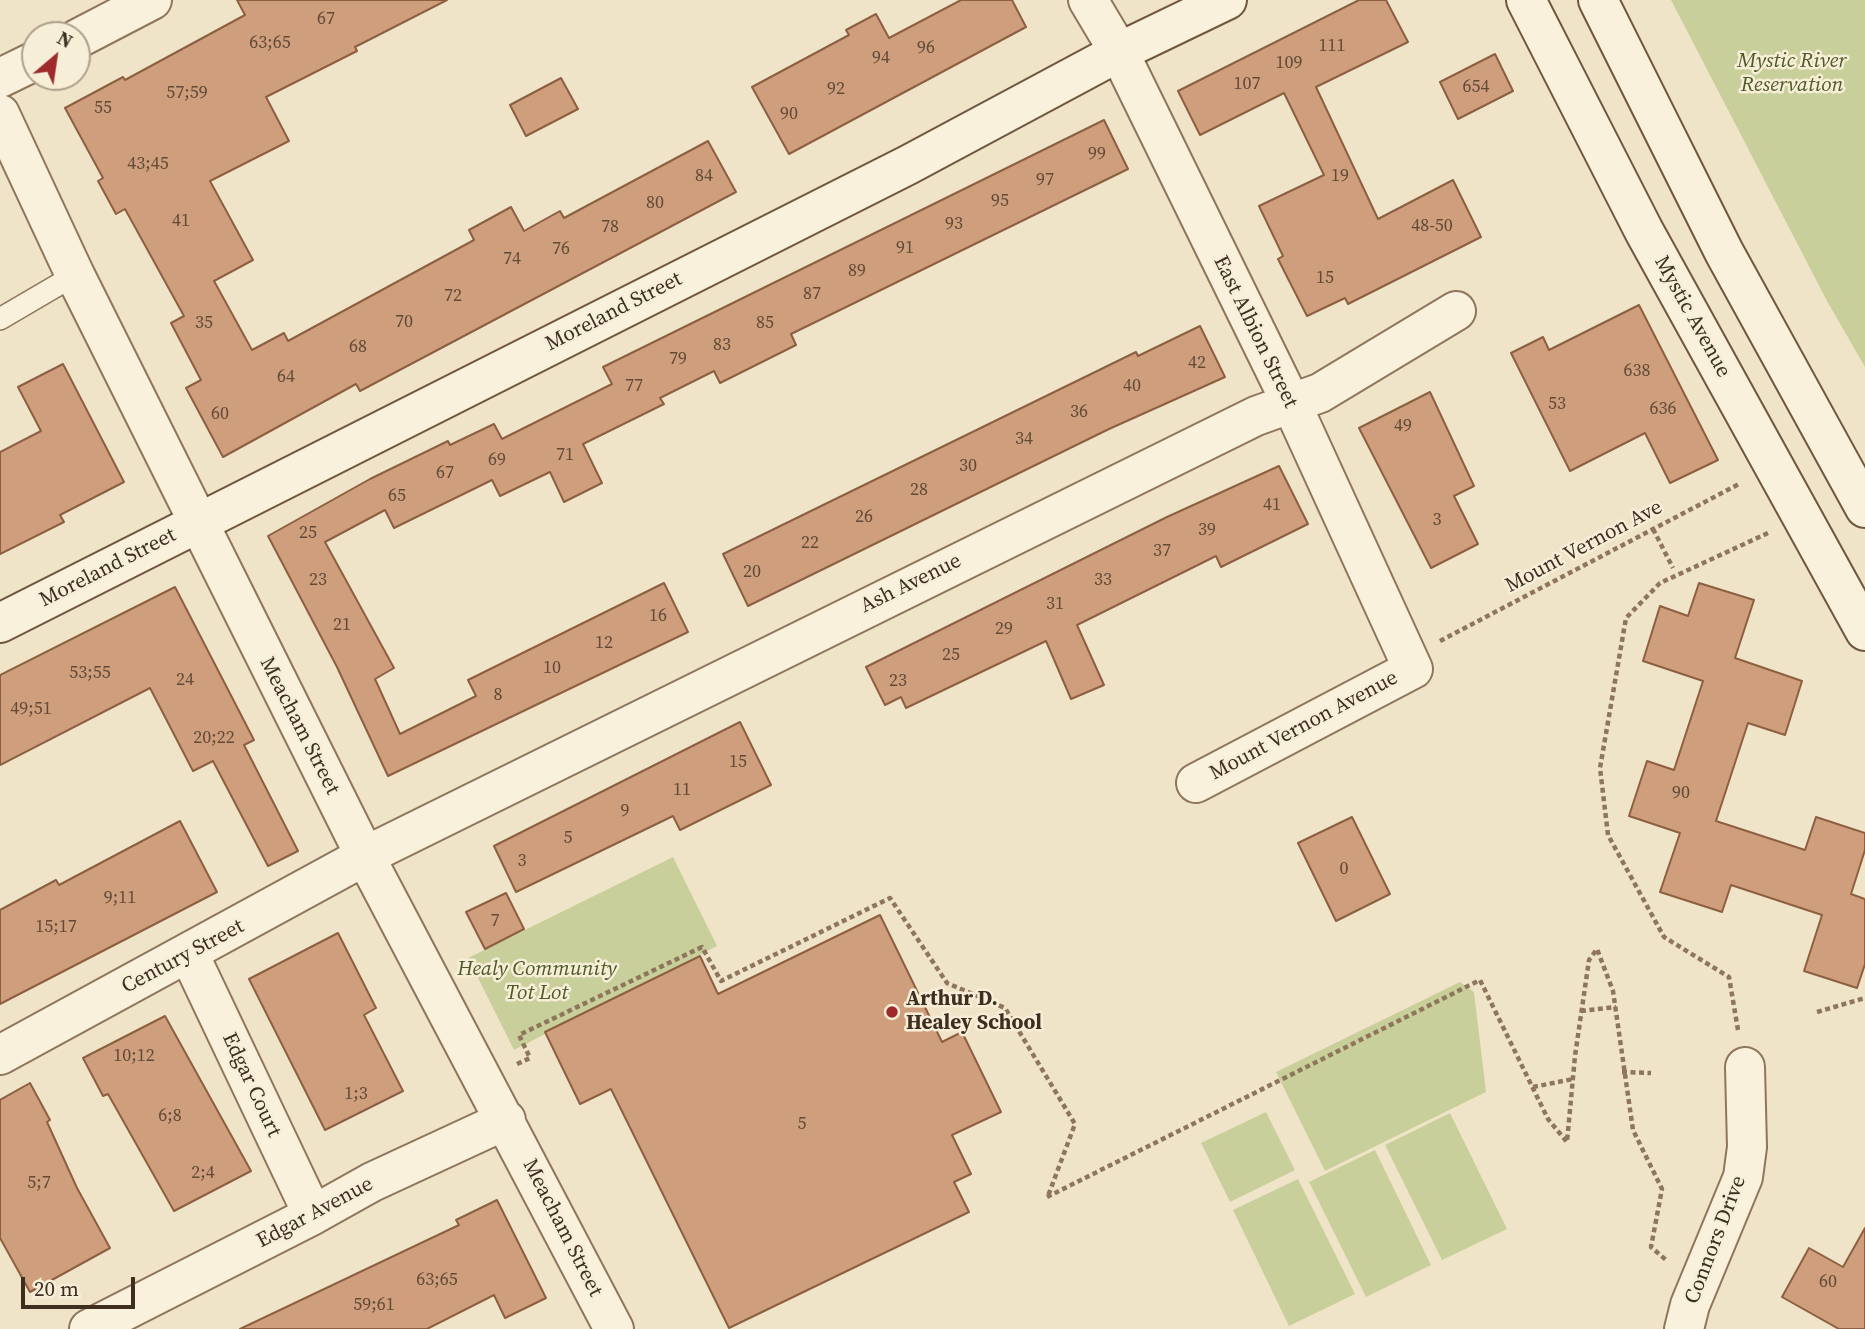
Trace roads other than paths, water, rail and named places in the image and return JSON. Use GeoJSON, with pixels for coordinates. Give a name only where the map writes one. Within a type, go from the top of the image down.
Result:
{"type":"FeatureCollection","features":[{"type":"Feature","properties":{"kind":"street"},"geometry":{"type":"LineString","coordinates":[[91,32],[152,0]]}},
{"type":"Feature","properties":{"kind":"street","name":"East Albion Street"},"geometry":{"type":"LineString","coordinates":[[1088,0],[1119,52],[1292,405],[1410,663]]}},
{"type":"Feature","properties":{"kind":"street","name":"Moreland Street"},"geometry":{"type":"LineString","coordinates":[[0,623],[908,165],[1119,52],[1227,0]]}},
{"type":"Feature","properties":{"kind":"street","name":"Mystic Avenue"},"geometry":{"type":"LineString","coordinates":[[1526,0],[1644,231],[1865,631]]}},
{"type":"Feature","properties":{"kind":"street"},"geometry":{"type":"LineString","coordinates":[[1598,0],[1724,252],[1865,508]]}},
{"type":"Feature","properties":{"kind":"street"},"geometry":{"type":"LineString","coordinates":[[0,78],[21,68]]}},
{"type":"Feature","properties":{"kind":"street","name":"Meacham Street"},"geometry":{"type":"LineString","coordinates":[[0,114],[75,275],[365,856],[614,1329]]}},
{"type":"Feature","properties":{"kind":"street","name":"Ash Avenue"},"geometry":{"type":"LineString","coordinates":[[365,856],[1231,428],[1320,393],[1456,311]]}},
{"type":"Feature","properties":{"kind":"street","name":"Mount Vernon Avenue"},"geometry":{"type":"LineString","coordinates":[[1196,783],[1410,663]]}},
{"type":"Feature","properties":{"kind":"street","name":"Century Street"},"geometry":{"type":"LineString","coordinates":[[0,1055],[365,856]]}},
{"type":"Feature","properties":{"kind":"street","name":"Edgar Court"},"geometry":{"type":"LineString","coordinates":[[189,954],[313,1215]]}},
{"type":"Feature","properties":{"kind":"street","name":"Connors Drive"},"geometry":{"type":"LineString","coordinates":[[1684,1329],[1690,1305],[1743,1177],[1747,1147],[1745,1067]]}},
{"type":"Feature","properties":{"kind":"street","name":"Edgar Avenue"},"geometry":{"type":"LineString","coordinates":[[89,1329],[372,1182],[506,1120]]}},
{"type":"Feature","properties":{"kind":"lane"},"geometry":{"type":"LineString","coordinates":[[0,319],[75,275]]}},
{"type":"Feature","properties":{"kind":"place","name":"Arthur D. Healey School"},"geometry":{"type":"Point","coordinates":[892,1012]}},
{"type":"Feature","properties":{"kind":"park label","name":"Mystic River Reservation"},"geometry":{"type":"Point","coordinates":[1792,74]}},
{"type":"Feature","properties":{"kind":"park label","name":"Healy Community Tot Lot"},"geometry":{"type":"Point","coordinates":[537,982]}}]}
